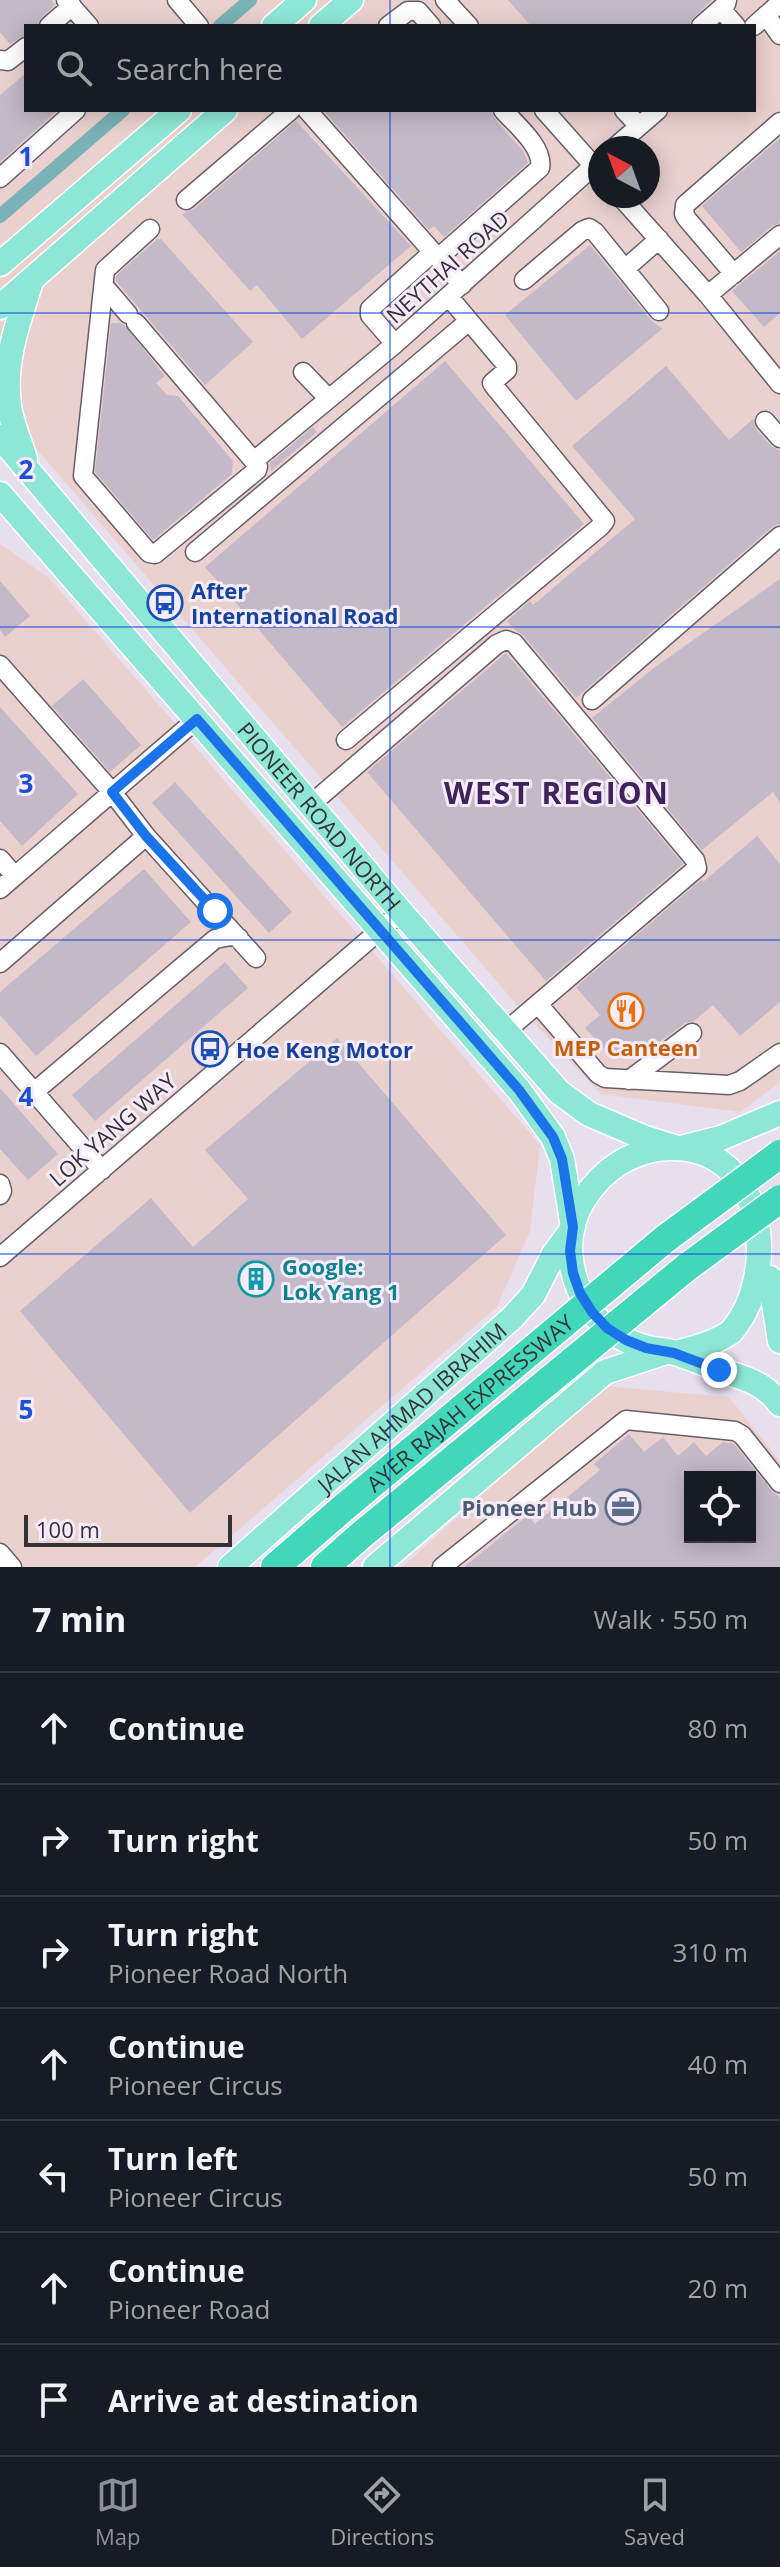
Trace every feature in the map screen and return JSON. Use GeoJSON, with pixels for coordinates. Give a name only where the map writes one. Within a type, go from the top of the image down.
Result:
{"type":"FeatureCollection","features":[{"type":"Feature","properties":{"kind":"highway","name":"AYER RAJAH EXPRESSWAY"},"geometry":{"type":"LineString","coordinates":[[275,1567],[665,1239],[780,1154]]}},
{"type":"Feature","properties":{"kind":"highway","name":"AYER RAJAH EXPRESSWAY"},"geometry":{"type":"LineString","coordinates":[[325,1567],[687,1267],[780,1199]]}},
{"type":"Feature","properties":{"kind":"main road"},"geometry":{"type":"LineString","coordinates":[[276,24],[304,0]]}},
{"type":"Feature","properties":{"kind":"main road"},"geometry":{"type":"LineString","coordinates":[[323,24],[351,0]]}},
{"type":"Feature","properties":{"kind":"main road"},"geometry":{"type":"LineString","coordinates":[[0,264],[177,112]]}},
{"type":"Feature","properties":{"kind":"main road"},"geometry":{"type":"LineString","coordinates":[[0,307],[223,112]]}},
{"type":"Feature","properties":{"kind":"main road"},"geometry":{"type":"LineString","coordinates":[[28,470],[9,407],[7,376],[11,344],[32,280]]}},
{"type":"Feature","properties":{"kind":"main road","name":"PIONEER ROAD NORTH"},"geometry":{"type":"LineString","coordinates":[[0,437],[401,912],[559,1092],[589,1114],[645,1138],[679,1148]]}},
{"type":"Feature","properties":{"kind":"main road","name":"PIONEER ROAD NORTH"},"geometry":{"type":"LineString","coordinates":[[0,494],[519,1090],[553,1137],[562,1159],[572,1228]]}},
{"type":"Feature","properties":{"kind":"main road"},"geometry":{"type":"LineString","coordinates":[[679,1148],[721,1138],[780,1113]]}},
{"type":"Feature","properties":{"kind":"main road"},"geometry":{"type":"LineString","coordinates":[[780,1341],[773,1230],[766,1209],[741,1173],[723,1160],[702,1151],[656,1148],[632,1155],[611,1168],[594,1185],[580,1205],[572,1228],[570,1251],[580,1293],[592,1312],[607,1328],[626,1340],[745,1377],[762,1386],[780,1404]]}},
{"type":"Feature","properties":{"kind":"main road","name":"JALAN AHMAD IBRAHIM"},"geometry":{"type":"LineString","coordinates":[[230,1567],[512,1318],[533,1295],[554,1254],[572,1228]]}},
{"type":"Feature","properties":{"kind":"main road"},"geometry":{"type":"LineString","coordinates":[[375,1567],[392,1557],[605,1372],[713,1342],[733,1331],[750,1315],[774,1269]]}},
{"type":"Feature","properties":{"kind":"street"},"geometry":{"type":"LineString","coordinates":[[445,0],[467,24]]}},
{"type":"Feature","properties":{"kind":"street"},"geometry":{"type":"LineString","coordinates":[[51,24],[69,3],[87,24]]}},
{"type":"Feature","properties":{"kind":"street"},"geometry":{"type":"LineString","coordinates":[[703,24],[724,4],[735,24]]}},
{"type":"Feature","properties":{"kind":"street"},"geometry":{"type":"LineString","coordinates":[[391,24],[408,11],[418,11],[429,24]]}},
{"type":"Feature","properties":{"kind":"street"},"geometry":{"type":"LineString","coordinates":[[767,15],[780,35]]}},
{"type":"Feature","properties":{"kind":"street"},"geometry":{"type":"LineString","coordinates":[[0,60],[8,61],[24,49]]}},
{"type":"Feature","properties":{"kind":"street"},"geometry":{"type":"LineString","coordinates":[[0,178],[74,112]]}},
{"type":"Feature","properties":{"kind":"street"},"geometry":{"type":"LineString","coordinates":[[186,200],[289,112]]}},
{"type":"Feature","properties":{"kind":"street"},"geometry":{"type":"LineString","coordinates":[[309,112],[435,255],[469,321],[507,366],[507,370],[493,382],[494,386],[601,514],[604,524],[346,740]]}},
{"type":"Feature","properties":{"kind":"street"},"geometry":{"type":"LineString","coordinates":[[395,344],[370,315],[370,309],[540,168],[538,151],[505,112]]}},
{"type":"Feature","properties":{"kind":"street"},"geometry":{"type":"LineString","coordinates":[[546,112],[588,156]]}},
{"type":"Feature","properties":{"kind":"street"},"geometry":{"type":"LineString","coordinates":[[626,112],[639,126]]}},
{"type":"Feature","properties":{"kind":"street"},"geometry":{"type":"LineString","coordinates":[[628,136],[656,112]]}},
{"type":"Feature","properties":{"kind":"street"},"geometry":{"type":"LineString","coordinates":[[734,274],[687,219],[685,205],[780,122]]}},
{"type":"Feature","properties":{"kind":"street","name":"NEYTHAI ROAD"},"geometry":{"type":"LineString","coordinates":[[104,286],[83,476],[149,553],[160,553],[257,470],[255,460],[395,344],[588,175]]}},
{"type":"Feature","properties":{"kind":"street"},"geometry":{"type":"LineString","coordinates":[[631,208],[708,295],[780,384]]}},
{"type":"Feature","properties":{"kind":"street"},"geometry":{"type":"LineString","coordinates":[[524,280],[589,228],[659,311]]}},
{"type":"Feature","properties":{"kind":"street"},"geometry":{"type":"LineString","coordinates":[[150,229],[107,267],[104,286],[255,460]]}},
{"type":"Feature","properties":{"kind":"street"},"geometry":{"type":"LineString","coordinates":[[708,295],[780,235]]}},
{"type":"Feature","properties":{"kind":"street"},"geometry":{"type":"LineString","coordinates":[[625,269],[659,239]]}},
{"type":"Feature","properties":{"kind":"street"},"geometry":{"type":"LineString","coordinates":[[195,552],[469,321]]}},
{"type":"Feature","properties":{"kind":"street"},"geometry":{"type":"LineString","coordinates":[[303,372],[328,398]]}},
{"type":"Feature","properties":{"kind":"street"},"geometry":{"type":"LineString","coordinates":[[765,421],[780,438]]}},
{"type":"Feature","properties":{"kind":"street"},"geometry":{"type":"LineString","coordinates":[[592,700],[780,536]]}},
{"type":"Feature","properties":{"kind":"street"},"geometry":{"type":"LineString","coordinates":[[310,805],[497,644],[506,640],[514,643],[697,864],[695,871],[506,1031]]}},
{"type":"Feature","properties":{"kind":"street"},"geometry":{"type":"LineString","coordinates":[[0,665],[112,792],[146,836],[256,958]]}},
{"type":"Feature","properties":{"kind":"street"},"geometry":{"type":"LineString","coordinates":[[0,889],[197,719]]}},
{"type":"Feature","properties":{"kind":"street"},"geometry":{"type":"LineString","coordinates":[[0,963],[146,836]]}},
{"type":"Feature","properties":{"kind":"street"},"geometry":{"type":"LineString","coordinates":[[0,859],[15,876]]}},
{"type":"Feature","properties":{"kind":"street"},"geometry":{"type":"LineString","coordinates":[[215,911],[215,939]]}},
{"type":"Feature","properties":{"kind":"street","name":"LOK YANG WAY"},"geometry":{"type":"LineString","coordinates":[[0,1257],[401,912]]}},
{"type":"Feature","properties":{"kind":"street"},"geometry":{"type":"LineString","coordinates":[[34,1092],[215,939],[239,938]]}},
{"type":"Feature","properties":{"kind":"street"},"geometry":{"type":"LineString","coordinates":[[538,1004],[601,1077],[729,1085],[740,1081],[780,1053]]}},
{"type":"Feature","properties":{"kind":"street"},"geometry":{"type":"LineString","coordinates":[[629,1080],[692,1033]]}},
{"type":"Feature","properties":{"kind":"street"},"geometry":{"type":"LineString","coordinates":[[0,1053],[102,1170]]}},
{"type":"Feature","properties":{"kind":"street"},"geometry":{"type":"LineString","coordinates":[[0,1184],[0,1195]]}},
{"type":"Feature","properties":{"kind":"street"},"geometry":{"type":"LineString","coordinates":[[442,1567],[626,1420],[740,1432],[780,1483]]}},
{"type":"Feature","properties":{"kind":"street"},"geometry":{"type":"LineString","coordinates":[[0,1553],[12,1567]]}},
{"type":"Feature","properties":{"kind":"shaded area"},"geometry":{"type":"Polygon","coordinates":[[[0,0],[780,0],[780,1082],[741,1112],[601,1094],[518,1006],[0,407],[0,0]]]}},
{"type":"Feature","properties":{"kind":"shaded area"},"geometry":{"type":"Polygon","coordinates":[[[0,544],[48,577],[540,1145],[530,1231],[497,1307],[195,1567],[0,1567],[0,544]]]}},
{"type":"Feature","properties":{"kind":"shaded area"},"geometry":{"type":"Polygon","coordinates":[[[602,1386],[729,1397],[780,1461],[780,1567],[402,1567],[602,1386]]]}},
{"type":"Feature","properties":{"kind":"building"},"geometry":{"type":"Polygon","coordinates":[[[0,0],[52,0],[55,5],[38,24],[24,24],[24,36],[10,44],[0,32],[0,0]]]}},
{"type":"Feature","properties":{"kind":"building"},"geometry":{"type":"Polygon","coordinates":[[[508,0],[712,0],[690,24],[529,24],[508,0]]]}},
{"type":"Feature","properties":{"kind":"building"},"geometry":{"type":"Polygon","coordinates":[[[24,75],[24,112],[56,112],[0,162],[0,95],[24,75]]]}},
{"type":"Feature","properties":{"kind":"building"},"geometry":{"type":"Polygon","coordinates":[[[325,112],[492,112],[523,151],[528,163],[444,237],[434,226],[429,230],[325,112]]]}},
{"type":"Feature","properties":{"kind":"building"},"geometry":{"type":"Polygon","coordinates":[[[296,121],[411,246],[302,339],[257,285],[250,291],[182,214],[194,209],[296,121]]]}},
{"type":"Feature","properties":{"kind":"building"},"geometry":{"type":"Polygon","coordinates":[[[780,138],[780,223],[741,252],[702,206],[780,138]]]}},
{"type":"Feature","properties":{"kind":"building"},"geometry":{"type":"Polygon","coordinates":[[[157,239],[161,239],[253,342],[205,385],[116,281],[116,276],[157,239]]]}},
{"type":"Feature","properties":{"kind":"building"},"geometry":{"type":"Polygon","coordinates":[[[590,245],[650,319],[662,329],[576,401],[505,315],[590,245]]]}},
{"type":"Feature","properties":{"kind":"building"},"geometry":{"type":"Polygon","coordinates":[[[780,251],[780,313],[764,327],[732,291],[780,251]]]}},
{"type":"Feature","properties":{"kind":"building"},"geometry":{"type":"Polygon","coordinates":[[[111,323],[124,325],[165,376],[156,383],[167,395],[178,396],[233,461],[232,474],[153,540],[95,472],[111,323]]]}},
{"type":"Feature","properties":{"kind":"building"},"geometry":{"type":"Polygon","coordinates":[[[445,361],[584,524],[342,727],[205,567],[445,361]]]}},
{"type":"Feature","properties":{"kind":"building"},"geometry":{"type":"Polygon","coordinates":[[[666,366],[729,440],[753,419],[756,429],[780,451],[780,524],[772,527],[576,698],[523,635],[507,621],[530,601],[533,605],[635,519],[572,446],[666,366]]]}},
{"type":"Feature","properties":{"kind":"building"},"geometry":{"type":"Polygon","coordinates":[[[313,427],[317,432],[271,471],[270,463],[313,427]]]}},
{"type":"Feature","properties":{"kind":"building"},"geometry":{"type":"Polygon","coordinates":[[[780,579],[780,803],[773,792],[702,850],[592,718],[655,667],[780,579]]]}},
{"type":"Feature","properties":{"kind":"building"},"geometry":{"type":"Polygon","coordinates":[[[0,581],[30,616],[5,637],[0,630],[0,581]]]}},
{"type":"Feature","properties":{"kind":"building"},"geometry":{"type":"Polygon","coordinates":[[[506,653],[683,864],[546,981],[367,772],[506,653]]]}},
{"type":"Feature","properties":{"kind":"building"},"geometry":{"type":"Polygon","coordinates":[[[83,679],[141,745],[110,772],[52,706],[83,679]]]}},
{"type":"Feature","properties":{"kind":"building"},"geometry":{"type":"Polygon","coordinates":[[[0,707],[78,794],[22,846],[0,821],[0,707]]]}},
{"type":"Feature","properties":{"kind":"building"},"geometry":{"type":"Polygon","coordinates":[[[175,782],[292,912],[269,933],[152,803],[175,782]]]}},
{"type":"Feature","properties":{"kind":"building"},"geometry":{"type":"Polygon","coordinates":[[[757,836],[780,864],[780,1002],[740,1036],[713,1005],[642,1055],[638,1050],[634,1054],[625,1044],[611,1056],[585,1028],[600,1015],[576,987],[757,836]]]}},
{"type":"Feature","properties":{"kind":"building"},"geometry":{"type":"Polygon","coordinates":[[[144,869],[191,922],[36,1056],[0,1015],[0,992],[144,869]]]}},
{"type":"Feature","properties":{"kind":"building"},"geometry":{"type":"Polygon","coordinates":[[[225,962],[248,988],[95,1121],[72,1095],[225,962]]]}},
{"type":"Feature","properties":{"kind":"building","name":"Google: Lok Yang 1"},"geometry":{"type":"Polygon","coordinates":[[[337,1038],[506,1235],[190,1513],[20,1311],[151,1198],[193,1247],[248,1199],[205,1150],[337,1038]]]}},
{"type":"Feature","properties":{"kind":"building"},"geometry":{"type":"Polygon","coordinates":[[[0,1088],[58,1154],[28,1180],[0,1149],[0,1088]]]}},
{"type":"Feature","properties":{"kind":"building","name":"Pioneer Hub"},"geometry":{"type":"Polygon","coordinates":[[[629,1434],[644,1452],[663,1437],[678,1456],[694,1442],[706,1456],[723,1442],[734,1444],[756,1471],[684,1471],[684,1543],[756,1543],[756,1471],[780,1498],[780,1567],[464,1567],[528,1515],[535,1524],[600,1470],[594,1464],[629,1434]]]}},
{"type":"Feature","properties":{"kind":"waterway"},"geometry":{"type":"LineString","coordinates":[[222,24],[250,0]]}},
{"type":"Feature","properties":{"kind":"waterway"},"geometry":{"type":"LineString","coordinates":[[0,216],[121,112]]}},
{"type":"Feature","properties":{"kind":"place","name":"After International Road"},"geometry":{"type":"Point","coordinates":[165,603]}},
{"type":"Feature","properties":{"kind":"place","name":"MEP Canteen"},"geometry":{"type":"Point","coordinates":[626,1011]}},
{"type":"Feature","properties":{"kind":"place","name":"Hoe Keng Motor"},"geometry":{"type":"Point","coordinates":[210,1049]}},
{"type":"Feature","properties":{"kind":"place","name":"Google: Lok Yang 1"},"geometry":{"type":"Point","coordinates":[256,1279]}},
{"type":"Feature","properties":{"kind":"place","name":"Pioneer Hub"},"geometry":{"type":"Point","coordinates":[623,1507]}},
{"type":"Feature","properties":{"kind":"district","name":"WEST REGION"},"geometry":{"type":"Point","coordinates":[557,792]}},
{"type":"Feature","properties":{"kind":"route"},"geometry":{"type":"LineString","coordinates":[[215,911],[146,836],[112,792],[197,719],[519,1090],[553,1137],[562,1159],[573,1227],[570,1251],[573,1273],[580,1293],[592,1312],[607,1328],[626,1340],[646,1348],[669,1351],[719,1370]]}}]}
